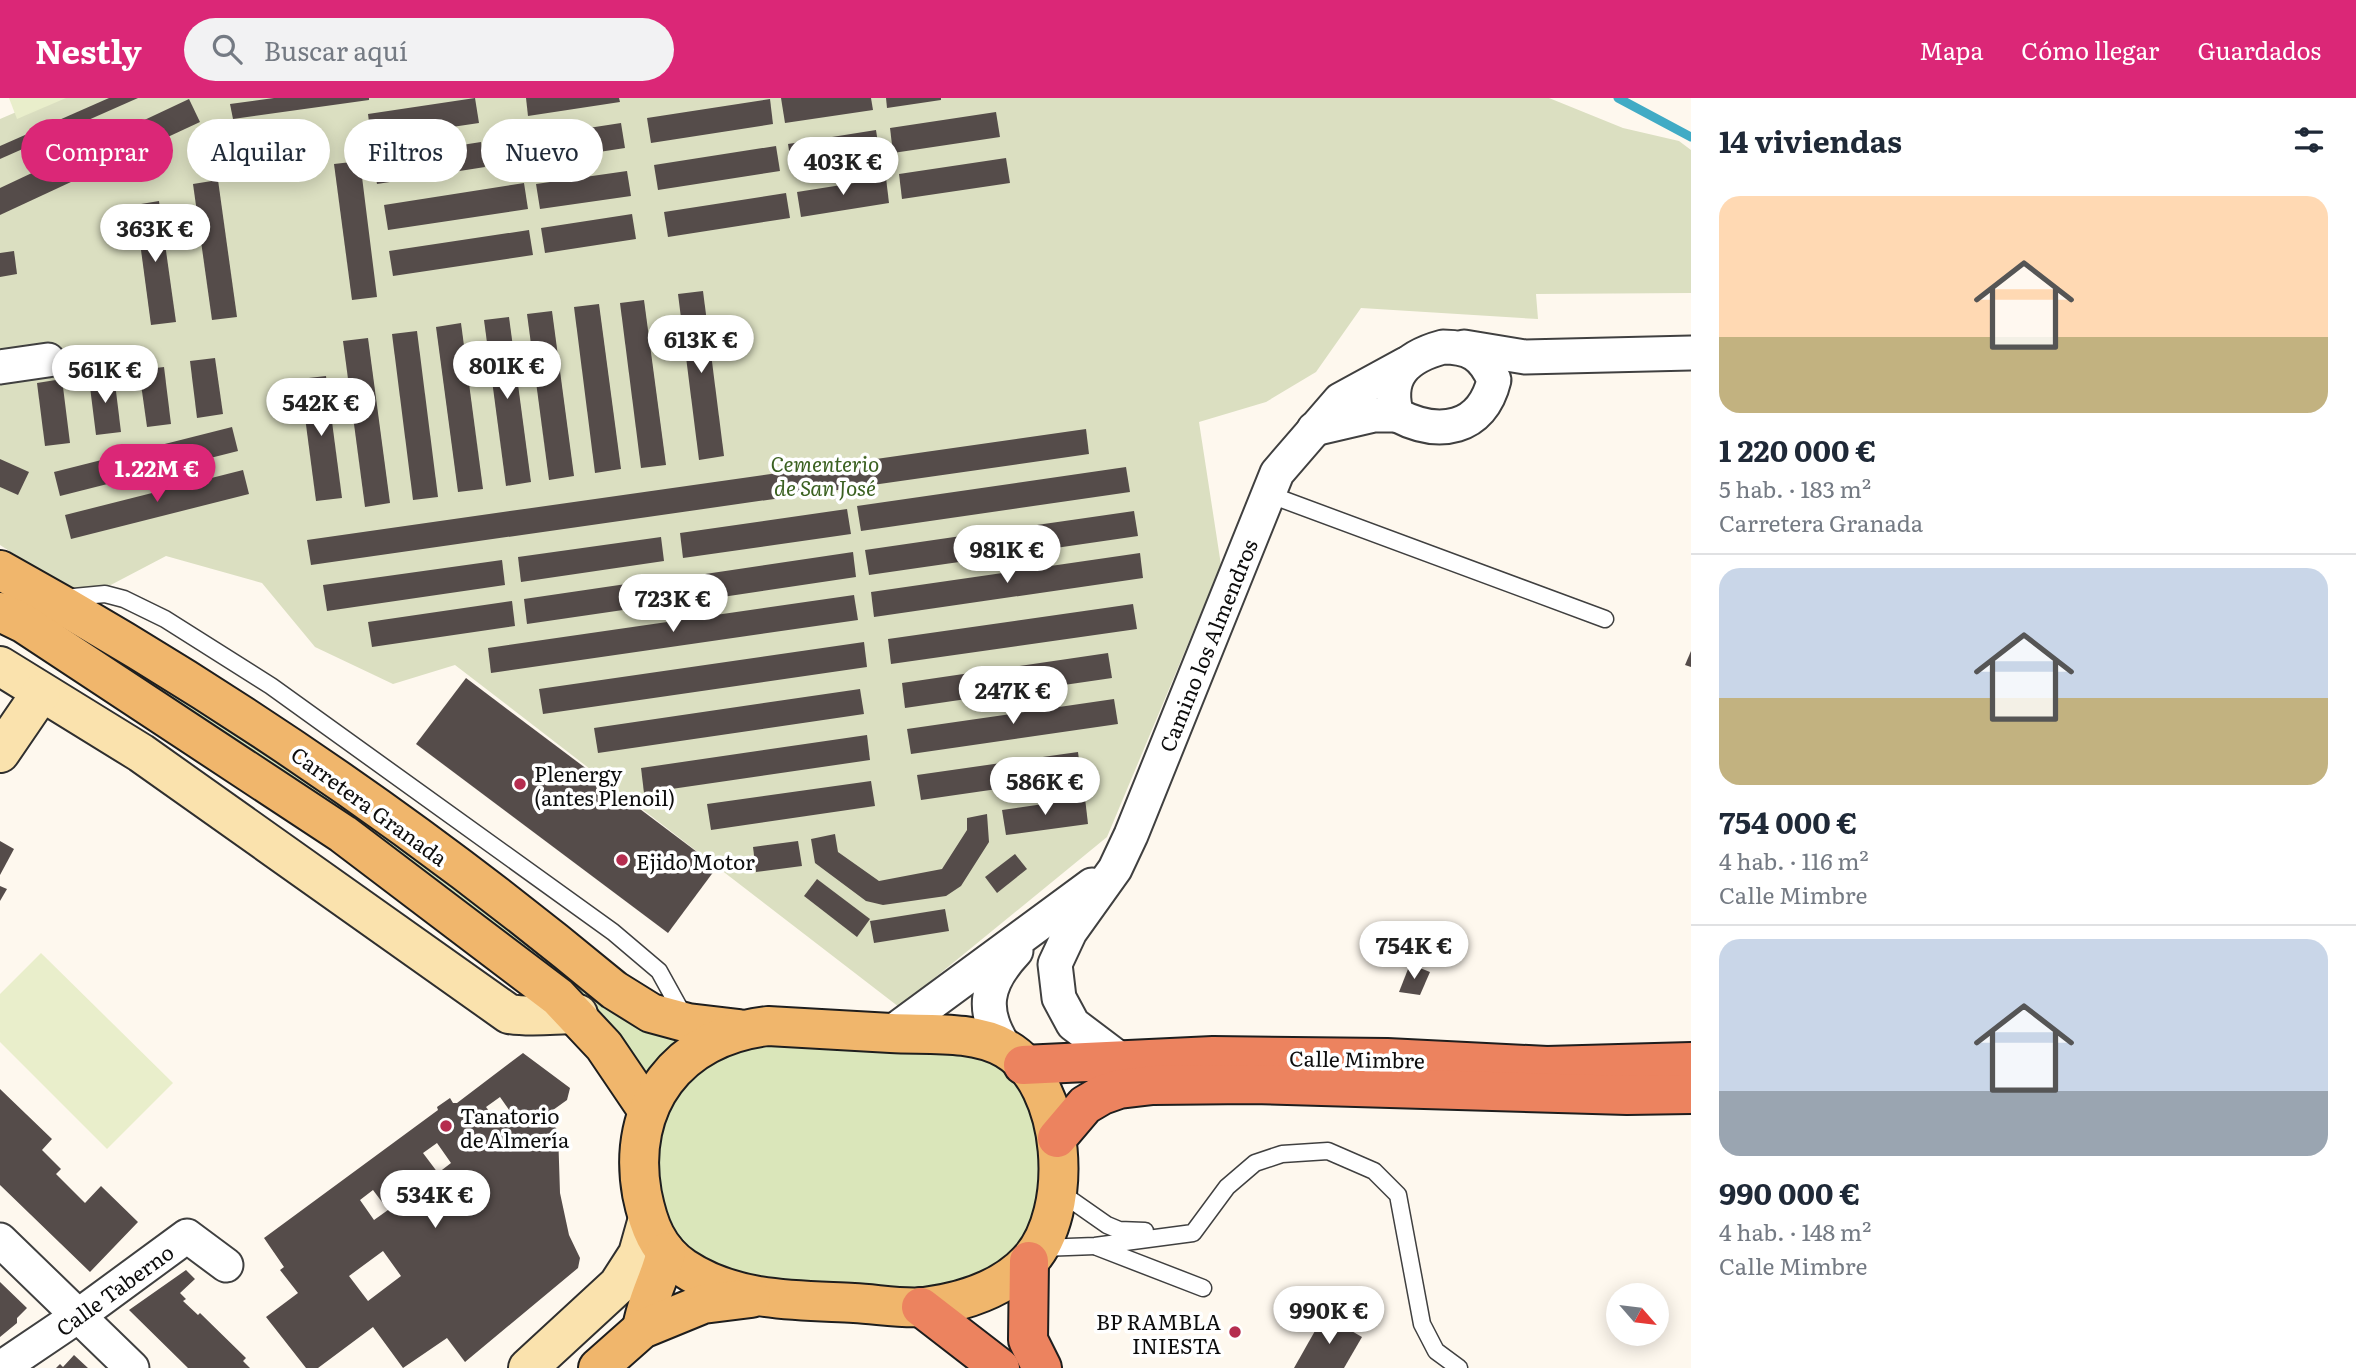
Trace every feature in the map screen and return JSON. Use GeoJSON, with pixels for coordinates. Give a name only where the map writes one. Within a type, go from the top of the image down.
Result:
{"type":"FeatureCollection","features":[{"type":"Feature","properties":{"kind":"highway","name":"Calle Mimbre"},"geometry":{"type":"LineString","coordinates":[[1014,1057],[1122,1060],[1213,1056],[1387,1058],[1547,1066],[1691,1062]]}},
{"type":"Feature","properties":{"kind":"highway","name":"Calle Mimbre"},"geometry":{"type":"LineString","coordinates":[[1057,1138],[1085,1105],[1101,1095],[1119,1089],[1153,1085],[1252,1084],[1627,1096],[1691,1094]]}},
{"type":"Feature","properties":{"kind":"highway"},"geometry":{"type":"LineString","coordinates":[[1034,1255],[1028,1340],[1042,1368]]}},
{"type":"Feature","properties":{"kind":"highway"},"geometry":{"type":"LineString","coordinates":[[921,1307],[1000,1368]]}},
{"type":"Feature","properties":{"kind":"main road","name":"Carretera Granada"},"geometry":{"type":"LineString","coordinates":[[0,570],[106,629],[326,770],[614,990],[651,1013],[688,1023],[738,1029]]}},
{"type":"Feature","properties":{"kind":"main road","name":"Carretera Granada"},"geometry":{"type":"LineString","coordinates":[[0,612],[23,623],[343,835],[578,1014],[604,1045],[648,1111]]}},
{"type":"Feature","properties":{"kind":"main road"},"geometry":{"type":"LineString","coordinates":[[642,1329],[645,1306],[662,1273],[657,1237],[637,1165],[648,1111],[678,1064],[705,1044],[738,1029],[768,1026],[958,1034],[1014,1057],[1033,1075],[1052,1114],[1057,1138],[1057,1190],[1051,1221],[1034,1255],[1006,1280],[979,1294],[921,1307],[754,1297],[727,1290],[684,1268],[657,1237]]}},
{"type":"Feature","properties":{"kind":"main road"},"geometry":{"type":"LineString","coordinates":[[598,1368],[642,1329],[703,1304],[754,1297]]}},
{"type":"Feature","properties":{"kind":"street"},"geometry":{"type":"LineString","coordinates":[[1464,347],[1488,366],[1494,380],[1490,398]]}},
{"type":"Feature","properties":{"kind":"street"},"geometry":{"type":"LineString","coordinates":[[1397,415],[1391,396],[1395,379],[1406,364],[1429,351],[1464,347],[1547,358],[1691,353]]}},
{"type":"Feature","properties":{"kind":"street"},"geometry":{"type":"LineString","coordinates":[[1314,429],[1374,415],[1397,415],[1435,429],[1460,423],[1482,412],[1503,381],[1547,358]]}},
{"type":"Feature","properties":{"kind":"street"},"geometry":{"type":"LineString","coordinates":[[0,367],[48,360]]}},
{"type":"Feature","properties":{"kind":"street","name":"Camino los Almendros"},"geometry":{"type":"LineString","coordinates":[[1122,1060],[1073,1024],[1059,998],[1055,964],[1070,932],[1115,869],[1277,473],[1340,400],[1406,364]]}},
{"type":"Feature","properties":{"kind":"street"},"geometry":{"type":"LineString","coordinates":[[0,666],[141,752],[509,1014],[524,1017],[545,1013],[578,1014]]}},
{"type":"Feature","properties":{"kind":"street"},"geometry":{"type":"LineString","coordinates":[[0,753],[41,693]]}},
{"type":"Feature","properties":{"kind":"street"},"geometry":{"type":"LineString","coordinates":[[891,1033],[1115,869]]}},
{"type":"Feature","properties":{"kind":"street"},"geometry":{"type":"LineString","coordinates":[[1014,1057],[993,1029],[988,1010],[990,986],[1006,961],[1046,918]]}},
{"type":"Feature","properties":{"kind":"street","name":"Calle Taberno"},"geometry":{"type":"LineString","coordinates":[[1,1368],[78,1316],[187,1236],[226,1265]]}},
{"type":"Feature","properties":{"kind":"street"},"geometry":{"type":"LineString","coordinates":[[528,1368],[618,1285],[638,1254],[657,1237]]}},
{"type":"Feature","properties":{"kind":"street"},"geometry":{"type":"LineString","coordinates":[[0,1240],[132,1368]]}},
{"type":"Feature","properties":{"kind":"lane"},"geometry":{"type":"LineString","coordinates":[[1269,494],[1605,619]]}},
{"type":"Feature","properties":{"kind":"lane"},"geometry":{"type":"LineString","coordinates":[[1034,1255],[1193,1233],[1227,1186],[1255,1163],[1282,1154],[1328,1151],[1374,1171],[1398,1195],[1422,1324],[1436,1351],[1459,1368]]}},
{"type":"Feature","properties":{"kind":"lane"},"geometry":{"type":"LineString","coordinates":[[1057,1190],[1119,1230],[1193,1233]]}},
{"type":"Feature","properties":{"kind":"lane"},"geometry":{"type":"LineString","coordinates":[[1095,1246],[1203,1289]]}},
{"type":"Feature","properties":{"kind":"green space"},"geometry":{"type":"Polygon","coordinates":[[[9,98],[66,98],[17,119],[9,98]]]}},
{"type":"Feature","properties":{"kind":"green space","name":"Cementerio de San José"},"geometry":{"type":"Polygon","coordinates":[[[49,98],[1549,98],[1623,128],[1679,141],[1691,150],[1691,293],[1536,294],[1538,319],[1361,308],[1316,372],[1266,402],[1199,422],[1221,565],[1107,837],[899,1007],[455,665],[393,684],[315,647],[262,583],[166,556],[84,599],[0,545],[0,119],[49,98]]]}},
{"type":"Feature","properties":{"kind":"green space"},"geometry":{"type":"Polygon","coordinates":[[[0,570],[651,1013],[958,1034],[1033,1075],[1051,1221],[951,1302],[683,1268],[641,1134],[578,1014],[0,612],[0,570]]]}},
{"type":"Feature","properties":{"kind":"green space"},"geometry":{"type":"Polygon","coordinates":[[[41,953],[173,1083],[107,1149],[0,1042],[0,994],[41,953]]]}},
{"type":"Feature","properties":{"kind":"building"},"geometry":{"type":"Polygon","coordinates":[[[109,98],[138,98],[90,119],[61,119],[109,98]]]}},
{"type":"Feature","properties":{"kind":"building"},"geometry":{"type":"Polygon","coordinates":[[[274,98],[369,98],[233,119],[230,104],[274,98]]]}},
{"type":"Feature","properties":{"kind":"building"},"geometry":{"type":"Polygon","coordinates":[[[475,98],[479,123],[467,125],[467,119],[369,119],[368,114],[475,98]]]}},
{"type":"Feature","properties":{"kind":"building"},"geometry":{"type":"Polygon","coordinates":[[[526,98],[619,98],[620,102],[528,116],[526,98]]]}},
{"type":"Feature","properties":{"kind":"building"},"geometry":{"type":"Polygon","coordinates":[[[781,98],[871,98],[873,110],[785,123],[781,98]]]}},
{"type":"Feature","properties":{"kind":"building"},"geometry":{"type":"Polygon","coordinates":[[[886,98],[941,98],[941,100],[887,108],[886,98]]]}},
{"type":"Feature","properties":{"kind":"building"},"geometry":{"type":"Polygon","coordinates":[[[189,99],[199,119],[187,119],[187,128],[173,135],[173,119],[147,119],[189,99]]]}},
{"type":"Feature","properties":{"kind":"building"},"geometry":{"type":"Polygon","coordinates":[[[770,99],[773,124],[651,143],[647,118],[770,99]]]}},
{"type":"Feature","properties":{"kind":"building"},"geometry":{"type":"Polygon","coordinates":[[[996,112],[1000,137],[893,153],[890,128],[996,112]]]}},
{"type":"Feature","properties":{"kind":"building"},"geometry":{"type":"Polygon","coordinates":[[[621,123],[625,148],[603,151],[603,126],[621,123]]]}},
{"type":"Feature","properties":{"kind":"building"},"geometry":{"type":"Polygon","coordinates":[[[876,130],[880,156],[792,169],[788,144],[876,130]]]}},
{"type":"Feature","properties":{"kind":"building"},"geometry":{"type":"Polygon","coordinates":[[[21,137],[21,150],[0,159],[0,146],[21,137]]]}},
{"type":"Feature","properties":{"kind":"building"},"geometry":{"type":"Polygon","coordinates":[[[481,142],[481,168],[467,170],[467,144],[481,142]]]}},
{"type":"Feature","properties":{"kind":"building"},"geometry":{"type":"Polygon","coordinates":[[[776,146],[780,171],[658,190],[654,165],[776,146]]]}},
{"type":"Feature","properties":{"kind":"building"},"geometry":{"type":"Polygon","coordinates":[[[1006,158],[1010,183],[902,199],[899,174],[1006,158]]]}},
{"type":"Feature","properties":{"kind":"building"},"geometry":{"type":"Polygon","coordinates":[[[344,163],[344,182],[363,182],[377,297],[352,300],[334,164],[344,163]]]}},
{"type":"Feature","properties":{"kind":"building"},"geometry":{"type":"Polygon","coordinates":[[[627,171],[631,196],[540,209],[536,184],[603,182],[603,174],[627,171]]]}},
{"type":"Feature","properties":{"kind":"building"},"geometry":{"type":"Polygon","coordinates":[[[21,178],[21,182],[71,182],[0,215],[0,188],[21,178]]]}},
{"type":"Feature","properties":{"kind":"building"},"geometry":{"type":"Polygon","coordinates":[[[886,178],[889,203],[801,217],[797,192],[886,178]]]}},
{"type":"Feature","properties":{"kind":"building"},"geometry":{"type":"Polygon","coordinates":[[[218,182],[237,317],[212,320],[193,184],[218,182]]]}},
{"type":"Feature","properties":{"kind":"building"},"geometry":{"type":"Polygon","coordinates":[[[524,183],[528,209],[388,230],[384,205],[524,183]]]}},
{"type":"Feature","properties":{"kind":"building"},"geometry":{"type":"Polygon","coordinates":[[[786,193],[790,218],[668,237],[664,212],[786,193]]]}},
{"type":"Feature","properties":{"kind":"building"},"geometry":{"type":"Polygon","coordinates":[[[159,201],[176,322],[151,325],[135,205],[159,201]]]}},
{"type":"Feature","properties":{"kind":"building"},"geometry":{"type":"Polygon","coordinates":[[[632,214],[636,239],[545,253],[541,228],[632,214]]]}},
{"type":"Feature","properties":{"kind":"building"},"geometry":{"type":"Polygon","coordinates":[[[529,230],[533,255],[393,276],[389,251],[529,230]]]}},
{"type":"Feature","properties":{"kind":"building"},"geometry":{"type":"Polygon","coordinates":[[[14,251],[17,274],[0,277],[0,253],[14,251]]]}},
{"type":"Feature","properties":{"kind":"building"},"geometry":{"type":"Polygon","coordinates":[[[703,291],[724,456],[699,460],[678,294],[703,291]]]}},
{"type":"Feature","properties":{"kind":"building"},"geometry":{"type":"Polygon","coordinates":[[[644,300],[666,465],[641,468],[620,303],[644,300]]]}},
{"type":"Feature","properties":{"kind":"building"},"geometry":{"type":"Polygon","coordinates":[[[599,304],[621,469],[595,473],[574,307],[599,304]]]}},
{"type":"Feature","properties":{"kind":"building"},"geometry":{"type":"Polygon","coordinates":[[[552,311],[574,476],[549,480],[527,314],[552,311]]]}},
{"type":"Feature","properties":{"kind":"building"},"geometry":{"type":"Polygon","coordinates":[[[509,317],[531,482],[506,486],[484,320],[509,317]]]}},
{"type":"Feature","properties":{"kind":"building"},"geometry":{"type":"Polygon","coordinates":[[[461,323],[483,489],[458,492],[436,327],[461,323]]]}},
{"type":"Feature","properties":{"kind":"building"},"geometry":{"type":"Polygon","coordinates":[[[417,331],[438,497],[413,500],[392,334],[417,331]]]}},
{"type":"Feature","properties":{"kind":"building"},"geometry":{"type":"Polygon","coordinates":[[[368,338],[390,503],[365,507],[343,341],[368,338]]]}},
{"type":"Feature","properties":{"kind":"building"},"geometry":{"type":"Polygon","coordinates":[[[215,358],[223,414],[197,418],[190,361],[215,358]]]}},
{"type":"Feature","properties":{"kind":"building"},"geometry":{"type":"Polygon","coordinates":[[[164,367],[171,424],[147,427],[139,370],[164,367]]]}},
{"type":"Feature","properties":{"kind":"building"},"geometry":{"type":"Polygon","coordinates":[[[114,375],[121,432],[96,435],[89,379],[114,375]]]}},
{"type":"Feature","properties":{"kind":"building"},"geometry":{"type":"Polygon","coordinates":[[[326,376],[342,498],[316,501],[300,379],[326,376]]]}},
{"type":"Feature","properties":{"kind":"building"},"geometry":{"type":"Polygon","coordinates":[[[62,379],[70,443],[45,446],[37,383],[62,379]]]}},
{"type":"Feature","properties":{"kind":"building"},"geometry":{"type":"Polygon","coordinates":[[[232,427],[238,451],[60,496],[54,472],[232,427]]]}},
{"type":"Feature","properties":{"kind":"building"},"geometry":{"type":"Polygon","coordinates":[[[1086,429],[1089,454],[311,565],[307,540],[1086,429]]]}},
{"type":"Feature","properties":{"kind":"building"},"geometry":{"type":"Polygon","coordinates":[[[0,459],[29,472],[18,495],[0,487],[0,459]]]}},
{"type":"Feature","properties":{"kind":"building"},"geometry":{"type":"Polygon","coordinates":[[[1126,467],[1130,492],[861,531],[857,506],[1126,467]]]}},
{"type":"Feature","properties":{"kind":"building"},"geometry":{"type":"Polygon","coordinates":[[[243,470],[249,494],[71,539],[65,515],[243,470]]]}},
{"type":"Feature","properties":{"kind":"building"},"geometry":{"type":"Polygon","coordinates":[[[847,509],[851,534],[683,558],[680,533],[847,509]]]}},
{"type":"Feature","properties":{"kind":"building"},"geometry":{"type":"Polygon","coordinates":[[[1134,511],[1138,536],[869,575],[865,550],[1134,511]]]}},
{"type":"Feature","properties":{"kind":"building"},"geometry":{"type":"Polygon","coordinates":[[[661,537],[664,561],[521,582],[518,557],[661,537]]]}},
{"type":"Feature","properties":{"kind":"building"},"geometry":{"type":"Polygon","coordinates":[[[853,552],[856,577],[689,602],[685,577],[853,552]]]}},
{"type":"Feature","properties":{"kind":"building"},"geometry":{"type":"Polygon","coordinates":[[[1140,553],[1143,578],[874,617],[871,592],[1140,553]]]}},
{"type":"Feature","properties":{"kind":"building"},"geometry":{"type":"Polygon","coordinates":[[[502,560],[505,585],[327,611],[323,585],[502,560]]]}},
{"type":"Feature","properties":{"kind":"building"},"geometry":{"type":"Polygon","coordinates":[[[667,578],[671,603],[527,624],[524,599],[667,578]]]}},
{"type":"Feature","properties":{"kind":"building"},"geometry":{"type":"Polygon","coordinates":[[[854,595],[858,620],[491,673],[488,648],[854,595]]]}},
{"type":"Feature","properties":{"kind":"building"},"geometry":{"type":"Polygon","coordinates":[[[512,601],[515,626],[372,647],[368,622],[512,601]]]}},
{"type":"Feature","properties":{"kind":"building"},"geometry":{"type":"Polygon","coordinates":[[[1133,604],[1137,629],[891,664],[888,639],[1133,604]]]}},
{"type":"Feature","properties":{"kind":"building"},"geometry":{"type":"Polygon","coordinates":[[[864,642],[867,667],[543,714],[539,689],[864,642]]]}},
{"type":"Feature","properties":{"kind":"building"},"geometry":{"type":"Polygon","coordinates":[[[1691,651],[1691,667],[1685,665],[1691,651]]]}},
{"type":"Feature","properties":{"kind":"building"},"geometry":{"type":"Polygon","coordinates":[[[1108,653],[1112,678],[905,708],[902,683],[1108,653]]]}},
{"type":"Feature","properties":{"kind":"building"},"geometry":{"type":"Polygon","coordinates":[[[466,678],[717,867],[668,933],[416,744],[466,678]]]}},
{"type":"Feature","properties":{"kind":"building"},"geometry":{"type":"Polygon","coordinates":[[[860,689],[864,714],[598,753],[594,728],[860,689]]]}},
{"type":"Feature","properties":{"kind":"building"},"geometry":{"type":"Polygon","coordinates":[[[1114,699],[1118,724],[911,754],[907,729],[1114,699]]]}},
{"type":"Feature","properties":{"kind":"building"},"geometry":{"type":"Polygon","coordinates":[[[867,735],[870,760],[644,793],[641,768],[867,735]]]}},
{"type":"Feature","properties":{"kind":"building"},"geometry":{"type":"Polygon","coordinates":[[[1078,752],[1081,777],[921,800],[917,775],[1078,752]]]}},
{"type":"Feature","properties":{"kind":"building"},"geometry":{"type":"Polygon","coordinates":[[[871,781],[875,806],[711,830],[707,804],[871,781]]]}},
{"type":"Feature","properties":{"kind":"building"},"geometry":{"type":"Polygon","coordinates":[[[1085,798],[1088,824],[1006,835],[1002,810],[1085,798]]]}},
{"type":"Feature","properties":{"kind":"building"},"geometry":{"type":"Polygon","coordinates":[[[987,814],[989,842],[961,886],[946,896],[883,905],[866,901],[815,863],[811,839],[835,834],[838,852],[879,881],[942,869],[967,830],[967,818],[987,814]]]}},
{"type":"Feature","properties":{"kind":"building"},"geometry":{"type":"Polygon","coordinates":[[[0,841],[14,849],[0,875],[0,841]]]}},
{"type":"Feature","properties":{"kind":"building"},"geometry":{"type":"Polygon","coordinates":[[[798,841],[802,866],[756,872],[753,847],[798,841]]]}},
{"type":"Feature","properties":{"kind":"building"},"geometry":{"type":"Polygon","coordinates":[[[1015,854],[1027,869],[997,893],[985,877],[1015,854]]]}},
{"type":"Feature","properties":{"kind":"building"},"geometry":{"type":"Polygon","coordinates":[[[817,879],[870,919],[857,937],[804,896],[817,879]]]}},
{"type":"Feature","properties":{"kind":"building"},"geometry":{"type":"Polygon","coordinates":[[[0,886],[7,889],[0,901],[0,886]]]}},
{"type":"Feature","properties":{"kind":"building"},"geometry":{"type":"Polygon","coordinates":[[[945,909],[949,931],[874,943],[870,921],[945,909]]]}},
{"type":"Feature","properties":{"kind":"building"},"geometry":{"type":"Polygon","coordinates":[[[1410,964],[1430,972],[1420,995],[1399,992],[1410,964]]]}},
{"type":"Feature","properties":{"kind":"building"},"geometry":{"type":"Polygon","coordinates":[[[523,1053],[570,1088],[567,1100],[546,1115],[558,1131],[560,1193],[569,1235],[580,1258],[578,1268],[465,1362],[447,1338],[403,1368],[373,1327],[318,1368],[306,1368],[266,1317],[298,1293],[280,1270],[284,1267],[264,1238],[438,1110],[437,1107],[450,1098],[453,1103],[457,1103],[523,1053]],[[500,1097],[486,1107],[501,1127],[514,1117],[500,1097]],[[437,1143],[423,1153],[438,1173],[451,1163],[437,1143]],[[373,1190],[360,1200],[374,1220],[388,1210],[373,1190]],[[383,1251],[349,1276],[368,1301],[401,1276],[383,1251]]]}},
{"type":"Feature","properties":{"kind":"building"},"geometry":{"type":"Polygon","coordinates":[[[0,1089],[52,1139],[42,1150],[61,1169],[56,1174],[85,1203],[101,1186],[138,1222],[90,1272],[0,1185],[0,1089]]]}},
{"type":"Feature","properties":{"kind":"building"},"geometry":{"type":"Polygon","coordinates":[[[186,1270],[195,1279],[180,1293],[186,1299],[183,1301],[198,1315],[200,1313],[246,1358],[243,1361],[250,1368],[188,1368],[129,1310],[186,1270]]]}},
{"type":"Feature","properties":{"kind":"building"},"geometry":{"type":"Polygon","coordinates":[[[0,1282],[27,1308],[17,1318],[17,1323],[0,1337],[0,1282]]]}},
{"type":"Feature","properties":{"kind":"building"},"geometry":{"type":"Polygon","coordinates":[[[1324,1315],[1362,1337],[1344,1368],[1294,1368],[1324,1315]]]}},
{"type":"Feature","properties":{"kind":"building"},"geometry":{"type":"Polygon","coordinates":[[[74,1355],[88,1368],[56,1368],[60,1364],[63,1367],[74,1355]]]}},
{"type":"Feature","properties":{"kind":"waterway"},"geometry":{"type":"LineString","coordinates":[[1618,98],[1691,137]]}},
{"type":"Feature","properties":{"kind":"place","name":"Plenergy (antes Plenoil)"},"geometry":{"type":"Point","coordinates":[520,784]}},
{"type":"Feature","properties":{"kind":"place","name":"Ejido Motor"},"geometry":{"type":"Point","coordinates":[622,860]}},
{"type":"Feature","properties":{"kind":"place","name":"Tanatorio de Almería"},"geometry":{"type":"Point","coordinates":[446,1126]}},
{"type":"Feature","properties":{"kind":"place","name":"BP RAMBLA INIESTA"},"geometry":{"type":"Point","coordinates":[1235,1332]}}]}
